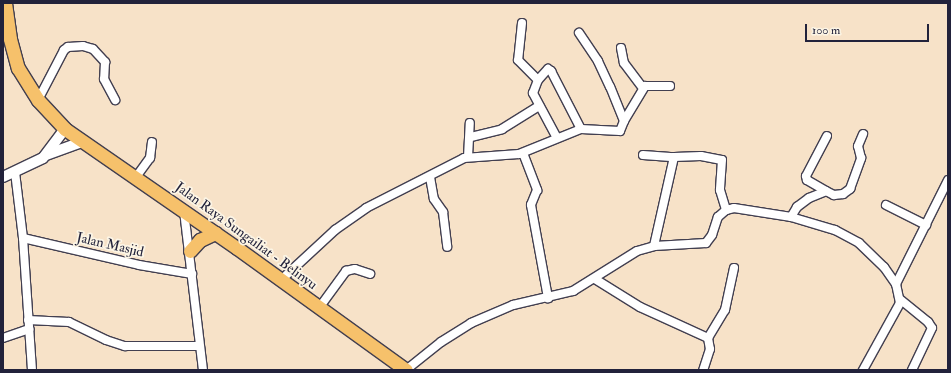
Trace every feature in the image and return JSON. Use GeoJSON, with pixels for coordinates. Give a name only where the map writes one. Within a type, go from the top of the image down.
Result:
{"type":"FeatureCollection","features":[{"type":"Feature","properties":{"kind":"highway","name":"Jalan Raya Sungailiat - Belinyu"},"geometry":{"type":"LineString","coordinates":[[5,3],[10,40],[18,68],[38,100],[66,130],[136,177],[281,280],[398,368]]}},
{"type":"Feature","properties":{"kind":"highway"},"geometry":{"type":"LineString","coordinates":[[190,251],[200,240],[215,233]]}},
{"type":"Feature","properties":{"kind":"street"},"geometry":{"type":"LineString","coordinates":[[522,23],[518,60],[538,80]]}},
{"type":"Feature","properties":{"kind":"street"},"geometry":{"type":"LineString","coordinates":[[580,33],[598,61],[624,121]]}},
{"type":"Feature","properties":{"kind":"street"},"geometry":{"type":"LineString","coordinates":[[38,100],[64,50],[79,46],[93,49],[105,62],[104,80],[115,100]]}},
{"type":"Feature","properties":{"kind":"street"},"geometry":{"type":"LineString","coordinates":[[621,48],[624,63],[643,88]]}},
{"type":"Feature","properties":{"kind":"street"},"geometry":{"type":"LineString","coordinates":[[557,138],[533,93],[538,80],[545,70],[550,69],[581,129]]}},
{"type":"Feature","properties":{"kind":"street"},"geometry":{"type":"LineString","coordinates":[[281,280],[325,238],[366,208],[468,157],[522,152],[581,129],[618,132],[643,88],[650,84],[670,86]]}},
{"type":"Feature","properties":{"kind":"street"},"geometry":{"type":"LineString","coordinates":[[471,137],[502,129],[539,106]]}},
{"type":"Feature","properties":{"kind":"street"},"geometry":{"type":"LineString","coordinates":[[468,157],[471,137],[470,123]]}},
{"type":"Feature","properties":{"kind":"street"},"geometry":{"type":"LineString","coordinates":[[46,155],[66,130]]}},
{"type":"Feature","properties":{"kind":"street"},"geometry":{"type":"LineString","coordinates":[[826,136],[806,176],[808,180],[826,191],[838,196],[850,189],[861,158],[858,146],[863,134]]}},
{"type":"Feature","properties":{"kind":"street"},"geometry":{"type":"LineString","coordinates":[[3,177],[46,155],[82,142]]}},
{"type":"Feature","properties":{"kind":"street"},"geometry":{"type":"LineString","coordinates":[[136,177],[150,158],[152,142]]}},
{"type":"Feature","properties":{"kind":"street"},"geometry":{"type":"LineString","coordinates":[[522,152],[537,192],[531,205],[548,298]]}},
{"type":"Feature","properties":{"kind":"street"},"geometry":{"type":"LineString","coordinates":[[642,155],[674,157],[701,156],[722,160],[720,190],[726,210]]}},
{"type":"Feature","properties":{"kind":"street"},"geometry":{"type":"LineString","coordinates":[[654,246],[674,157]]}},
{"type":"Feature","properties":{"kind":"street"},"geometry":{"type":"LineString","coordinates":[[15,172],[23,238],[32,370]]}},
{"type":"Feature","properties":{"kind":"street"},"geometry":{"type":"LineString","coordinates":[[430,177],[434,199],[443,212],[447,247]]}},
{"type":"Feature","properties":{"kind":"street"},"geometry":{"type":"LineString","coordinates":[[896,284],[948,180]]}},
{"type":"Feature","properties":{"kind":"street"},"geometry":{"type":"LineString","coordinates":[[790,217],[800,204],[826,191]]}},
{"type":"Feature","properties":{"kind":"street"},"geometry":{"type":"LineString","coordinates":[[886,205],[926,225]]}},
{"type":"Feature","properties":{"kind":"street"},"geometry":{"type":"LineString","coordinates":[[398,368],[471,323],[513,305],[565,294],[595,279],[628,256],[654,246],[706,243],[712,235],[718,217],[726,210],[740,208],[790,217],[835,230],[859,242],[884,267],[896,284],[901,300],[928,322],[932,328],[912,370]]}},
{"type":"Feature","properties":{"kind":"street"},"geometry":{"type":"LineString","coordinates":[[184,211],[190,251],[199,346],[203,370]]}},
{"type":"Feature","properties":{"kind":"street","name":"Jalan Masjid"},"geometry":{"type":"LineString","coordinates":[[23,238],[139,265],[192,274]]}},
{"type":"Feature","properties":{"kind":"street"},"geometry":{"type":"LineString","coordinates":[[703,370],[710,349],[708,338],[725,310],[734,268]]}},
{"type":"Feature","properties":{"kind":"street"},"geometry":{"type":"LineString","coordinates":[[319,308],[346,271],[355,269],[370,274]]}},
{"type":"Feature","properties":{"kind":"street"},"geometry":{"type":"LineString","coordinates":[[595,279],[640,307],[708,338]]}},
{"type":"Feature","properties":{"kind":"street"},"geometry":{"type":"LineString","coordinates":[[863,370],[897,311],[901,300]]}},
{"type":"Feature","properties":{"kind":"street"},"geometry":{"type":"LineString","coordinates":[[28,320],[69,322],[106,340],[125,346],[199,346]]}},
{"type":"Feature","properties":{"kind":"street"},"geometry":{"type":"LineString","coordinates":[[3,338],[29,329]]}}]}
